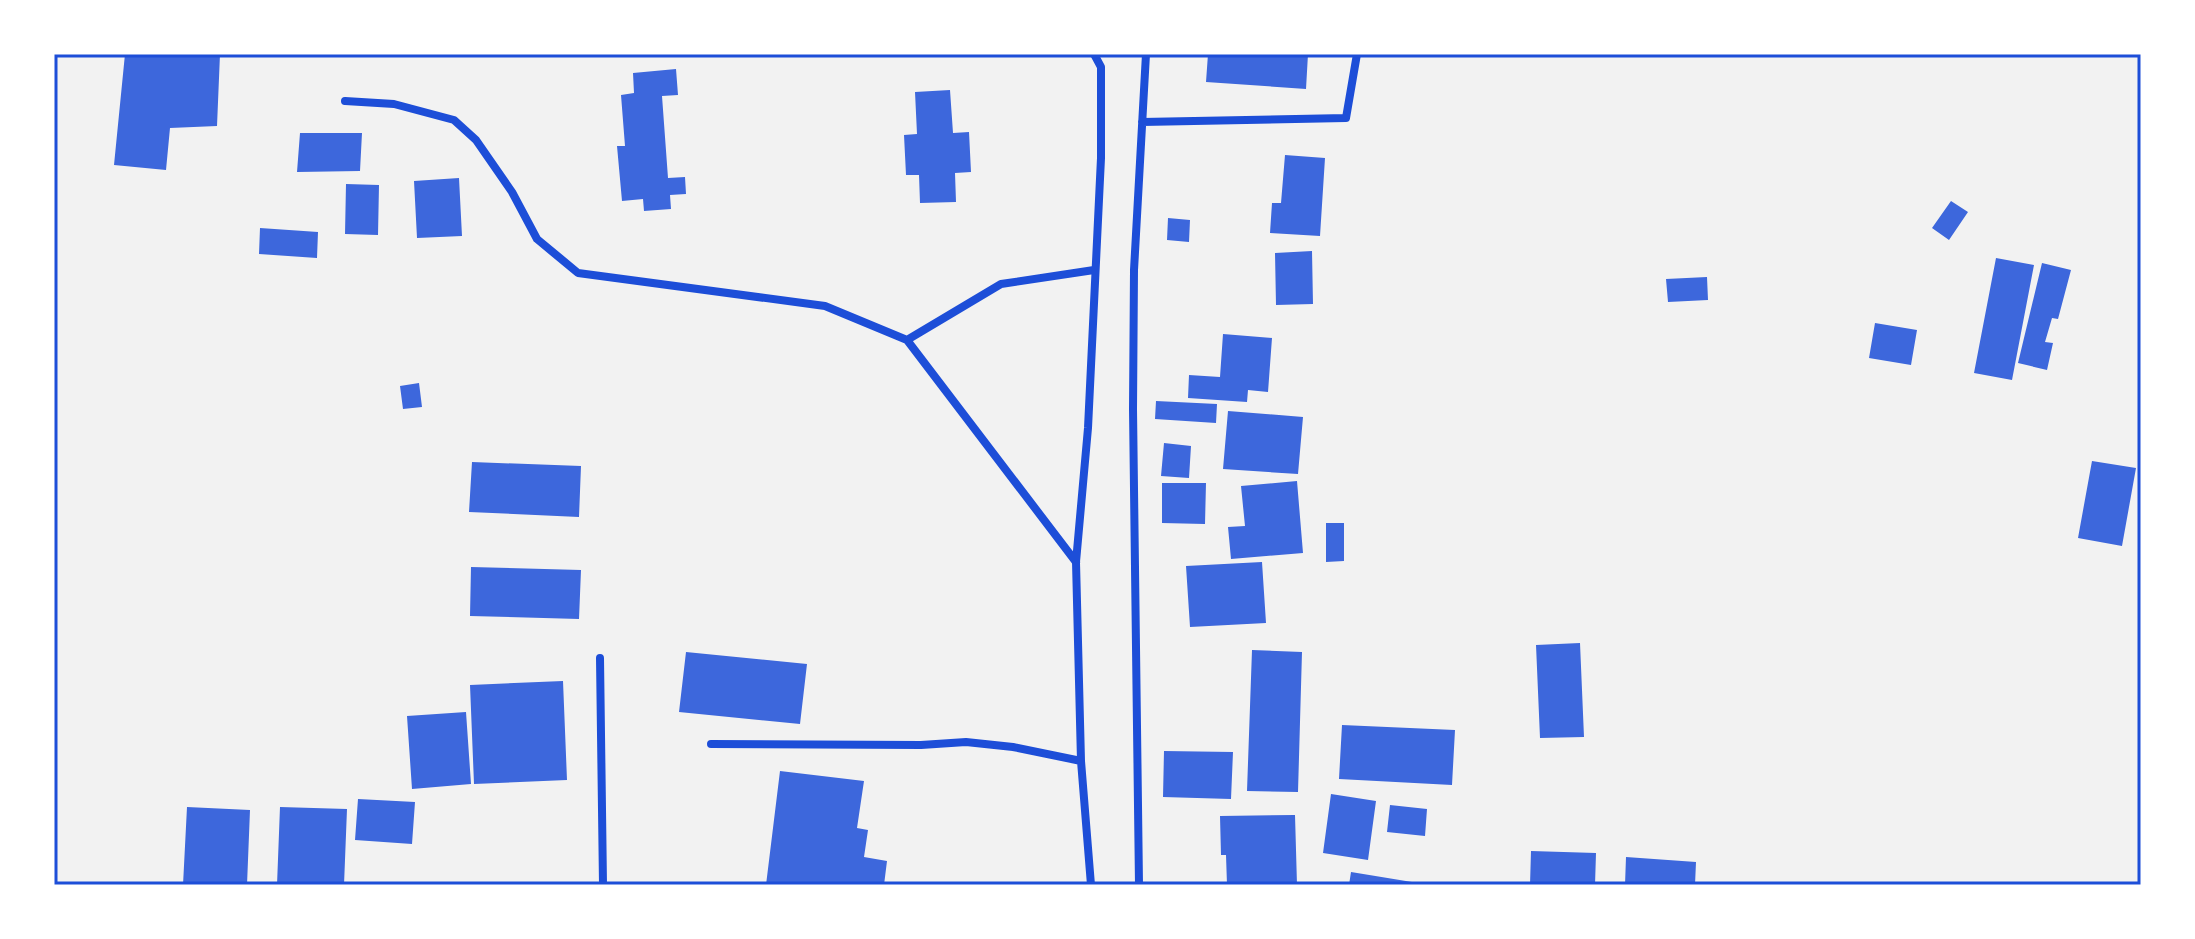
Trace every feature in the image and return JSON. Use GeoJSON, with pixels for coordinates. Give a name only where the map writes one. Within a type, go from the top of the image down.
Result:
{"type":"FeatureCollection","features":[{"type":"Feature","properties":{"kind":"street"},"geometry":{"type":"LineString","coordinates":[[1091,885],[1081,761],[1076,562],[1088,428],[1101,158],[1101,67],[1094,54]]}},
{"type":"Feature","properties":{"kind":"street"},"geometry":{"type":"LineString","coordinates":[[1139,885],[1134,270],[1146,54]]}},
{"type":"Feature","properties":{"kind":"street"},"geometry":{"type":"LineString","coordinates":[[1142,122],[1346,118],[1357,54]]}},
{"type":"Feature","properties":{"kind":"street"},"geometry":{"type":"LineString","coordinates":[[345,101],[394,104],[454,120],[476,140],[512,192],[537,239],[578,273],[825,306],[907,340],[1076,562]]}},
{"type":"Feature","properties":{"kind":"street"},"geometry":{"type":"LineString","coordinates":[[907,340],[1001,284],[1094,270]]}},
{"type":"Feature","properties":{"kind":"street"},"geometry":{"type":"LineString","coordinates":[[600,658],[603,885]]}},
{"type":"Feature","properties":{"kind":"street"},"geometry":{"type":"LineString","coordinates":[[711,744],[921,745],[966,742],[1013,747],[1081,761]]}},
{"type":"Feature","properties":{"kind":"building"},"geometry":{"type":"Polygon","coordinates":[[[125,54],[220,54],[217,126],[170,128],[166,170],[114,165],[125,54]]]}},
{"type":"Feature","properties":{"kind":"building"},"geometry":{"type":"Polygon","coordinates":[[[1208,54],[1308,54],[1306,89],[1206,82],[1208,54]]]}},
{"type":"Feature","properties":{"kind":"building"},"geometry":{"type":"Polygon","coordinates":[[[676,69],[678,95],[662,96],[668,178],[685,177],[686,194],[670,195],[671,209],[644,211],[643,199],[622,201],[617,146],[625,146],[621,95],[634,93],[633,73],[676,69]]]}},
{"type":"Feature","properties":{"kind":"building"},"geometry":{"type":"Polygon","coordinates":[[[950,90],[953,133],[969,132],[971,172],[955,173],[956,202],[920,203],[919,175],[906,175],[904,135],[917,134],[915,92],[950,90]]]}},
{"type":"Feature","properties":{"kind":"building"},"geometry":{"type":"Polygon","coordinates":[[[300,133],[362,133],[360,171],[297,172],[300,133]]]}},
{"type":"Feature","properties":{"kind":"building"},"geometry":{"type":"Polygon","coordinates":[[[1285,155],[1325,158],[1320,236],[1270,233],[1272,203],[1281,203],[1285,155]]]}},
{"type":"Feature","properties":{"kind":"building"},"geometry":{"type":"Polygon","coordinates":[[[459,178],[462,236],[417,238],[414,181],[459,178]]]}},
{"type":"Feature","properties":{"kind":"building"},"geometry":{"type":"Polygon","coordinates":[[[346,184],[379,185],[378,235],[345,234],[346,184]]]}},
{"type":"Feature","properties":{"kind":"building"},"geometry":{"type":"Polygon","coordinates":[[[1951,201],[1968,212],[1949,240],[1932,228],[1951,201]]]}},
{"type":"Feature","properties":{"kind":"building"},"geometry":{"type":"Polygon","coordinates":[[[1168,218],[1190,220],[1189,242],[1167,240],[1168,218]]]}},
{"type":"Feature","properties":{"kind":"building"},"geometry":{"type":"Polygon","coordinates":[[[260,228],[318,232],[317,258],[259,254],[260,228]]]}},
{"type":"Feature","properties":{"kind":"building"},"geometry":{"type":"Polygon","coordinates":[[[1312,251],[1313,304],[1276,305],[1275,253],[1312,251]]]}},
{"type":"Feature","properties":{"kind":"building"},"geometry":{"type":"Polygon","coordinates":[[[1996,258],[2034,265],[2012,380],[1974,373],[1996,258]]]}},
{"type":"Feature","properties":{"kind":"building"},"geometry":{"type":"Polygon","coordinates":[[[2042,263],[2071,270],[2058,319],[2052,318],[2045,342],[2053,343],[2047,370],[2018,363],[2042,263]]]}},
{"type":"Feature","properties":{"kind":"building"},"geometry":{"type":"Polygon","coordinates":[[[1707,277],[1708,300],[1668,302],[1666,279],[1707,277]]]}},
{"type":"Feature","properties":{"kind":"building"},"geometry":{"type":"Polygon","coordinates":[[[1875,323],[1917,330],[1911,365],[1869,358],[1875,323]]]}},
{"type":"Feature","properties":{"kind":"building"},"geometry":{"type":"Polygon","coordinates":[[[1223,334],[1272,338],[1268,392],[1248,390],[1247,402],[1188,398],[1189,375],[1220,377],[1223,334]]]}},
{"type":"Feature","properties":{"kind":"building"},"geometry":{"type":"Polygon","coordinates":[[[419,383],[422,407],[403,409],[400,386],[419,383]]]}},
{"type":"Feature","properties":{"kind":"building"},"geometry":{"type":"Polygon","coordinates":[[[1156,401],[1217,404],[1216,423],[1155,419],[1156,401]]]}},
{"type":"Feature","properties":{"kind":"building"},"geometry":{"type":"Polygon","coordinates":[[[1228,411],[1303,417],[1298,474],[1223,469],[1228,411]]]}},
{"type":"Feature","properties":{"kind":"building"},"geometry":{"type":"Polygon","coordinates":[[[1164,443],[1191,446],[1189,478],[1161,476],[1164,443]]]}},
{"type":"Feature","properties":{"kind":"building"},"geometry":{"type":"Polygon","coordinates":[[[2092,461],[2136,468],[2122,546],[2078,538],[2092,461]]]}},
{"type":"Feature","properties":{"kind":"building"},"geometry":{"type":"Polygon","coordinates":[[[472,462],[581,466],[579,517],[469,512],[472,462]]]}},
{"type":"Feature","properties":{"kind":"building"},"geometry":{"type":"Polygon","coordinates":[[[1297,481],[1303,553],[1231,559],[1228,527],[1245,526],[1241,486],[1297,481]]]}},
{"type":"Feature","properties":{"kind":"building"},"geometry":{"type":"Polygon","coordinates":[[[1162,483],[1206,483],[1205,524],[1162,523],[1162,483]]]}},
{"type":"Feature","properties":{"kind":"building"},"geometry":{"type":"Polygon","coordinates":[[[1326,523],[1344,523],[1344,561],[1326,562],[1326,523]]]}},
{"type":"Feature","properties":{"kind":"building"},"geometry":{"type":"Polygon","coordinates":[[[1262,562],[1266,623],[1190,627],[1186,566],[1262,562]]]}},
{"type":"Feature","properties":{"kind":"building"},"geometry":{"type":"Polygon","coordinates":[[[471,567],[581,570],[579,619],[470,616],[471,567]]]}},
{"type":"Feature","properties":{"kind":"building"},"geometry":{"type":"Polygon","coordinates":[[[1580,643],[1584,737],[1540,738],[1536,645],[1580,643]]]}},
{"type":"Feature","properties":{"kind":"building"},"geometry":{"type":"Polygon","coordinates":[[[1252,650],[1302,652],[1298,792],[1247,791],[1252,650]]]}},
{"type":"Feature","properties":{"kind":"building"},"geometry":{"type":"Polygon","coordinates":[[[686,652],[807,664],[800,724],[679,712],[686,652]]]}},
{"type":"Feature","properties":{"kind":"building"},"geometry":{"type":"Polygon","coordinates":[[[563,681],[567,780],[474,784],[470,685],[563,681]]]}},
{"type":"Feature","properties":{"kind":"building"},"geometry":{"type":"Polygon","coordinates":[[[466,712],[471,784],[412,789],[407,716],[466,712]]]}},
{"type":"Feature","properties":{"kind":"building"},"geometry":{"type":"Polygon","coordinates":[[[1342,725],[1455,730],[1452,785],[1339,779],[1342,725]]]}},
{"type":"Feature","properties":{"kind":"building"},"geometry":{"type":"Polygon","coordinates":[[[1164,751],[1233,752],[1231,799],[1163,797],[1164,751]]]}},
{"type":"Feature","properties":{"kind":"building"},"geometry":{"type":"Polygon","coordinates":[[[780,771],[864,781],[857,828],[868,830],[864,857],[887,861],[884,885],[766,885],[780,771]]]}},
{"type":"Feature","properties":{"kind":"building"},"geometry":{"type":"Polygon","coordinates":[[[1331,794],[1376,801],[1368,860],[1323,853],[1331,794]]]}},
{"type":"Feature","properties":{"kind":"building"},"geometry":{"type":"Polygon","coordinates":[[[358,799],[415,802],[412,844],[355,840],[358,799]]]}},
{"type":"Feature","properties":{"kind":"building"},"geometry":{"type":"Polygon","coordinates":[[[1390,805],[1427,809],[1425,836],[1387,832],[1390,805]]]}},
{"type":"Feature","properties":{"kind":"building"},"geometry":{"type":"Polygon","coordinates":[[[187,807],[250,810],[247,885],[183,885],[187,807]]]}},
{"type":"Feature","properties":{"kind":"building"},"geometry":{"type":"Polygon","coordinates":[[[280,807],[347,809],[344,885],[277,885],[280,807]]]}},
{"type":"Feature","properties":{"kind":"building"},"geometry":{"type":"Polygon","coordinates":[[[1295,815],[1297,885],[1227,885],[1226,855],[1221,855],[1220,816],[1295,815]]]}},
{"type":"Feature","properties":{"kind":"building"},"geometry":{"type":"Polygon","coordinates":[[[1531,851],[1596,853],[1595,885],[1530,885],[1531,851]]]}},
{"type":"Feature","properties":{"kind":"building"},"geometry":{"type":"Polygon","coordinates":[[[1626,857],[1696,862],[1695,885],[1625,885],[1626,857]]]}},
{"type":"Feature","properties":{"kind":"building"},"geometry":{"type":"Polygon","coordinates":[[[1351,872],[1418,883],[1418,885],[1349,885],[1351,872]]]}}]}
